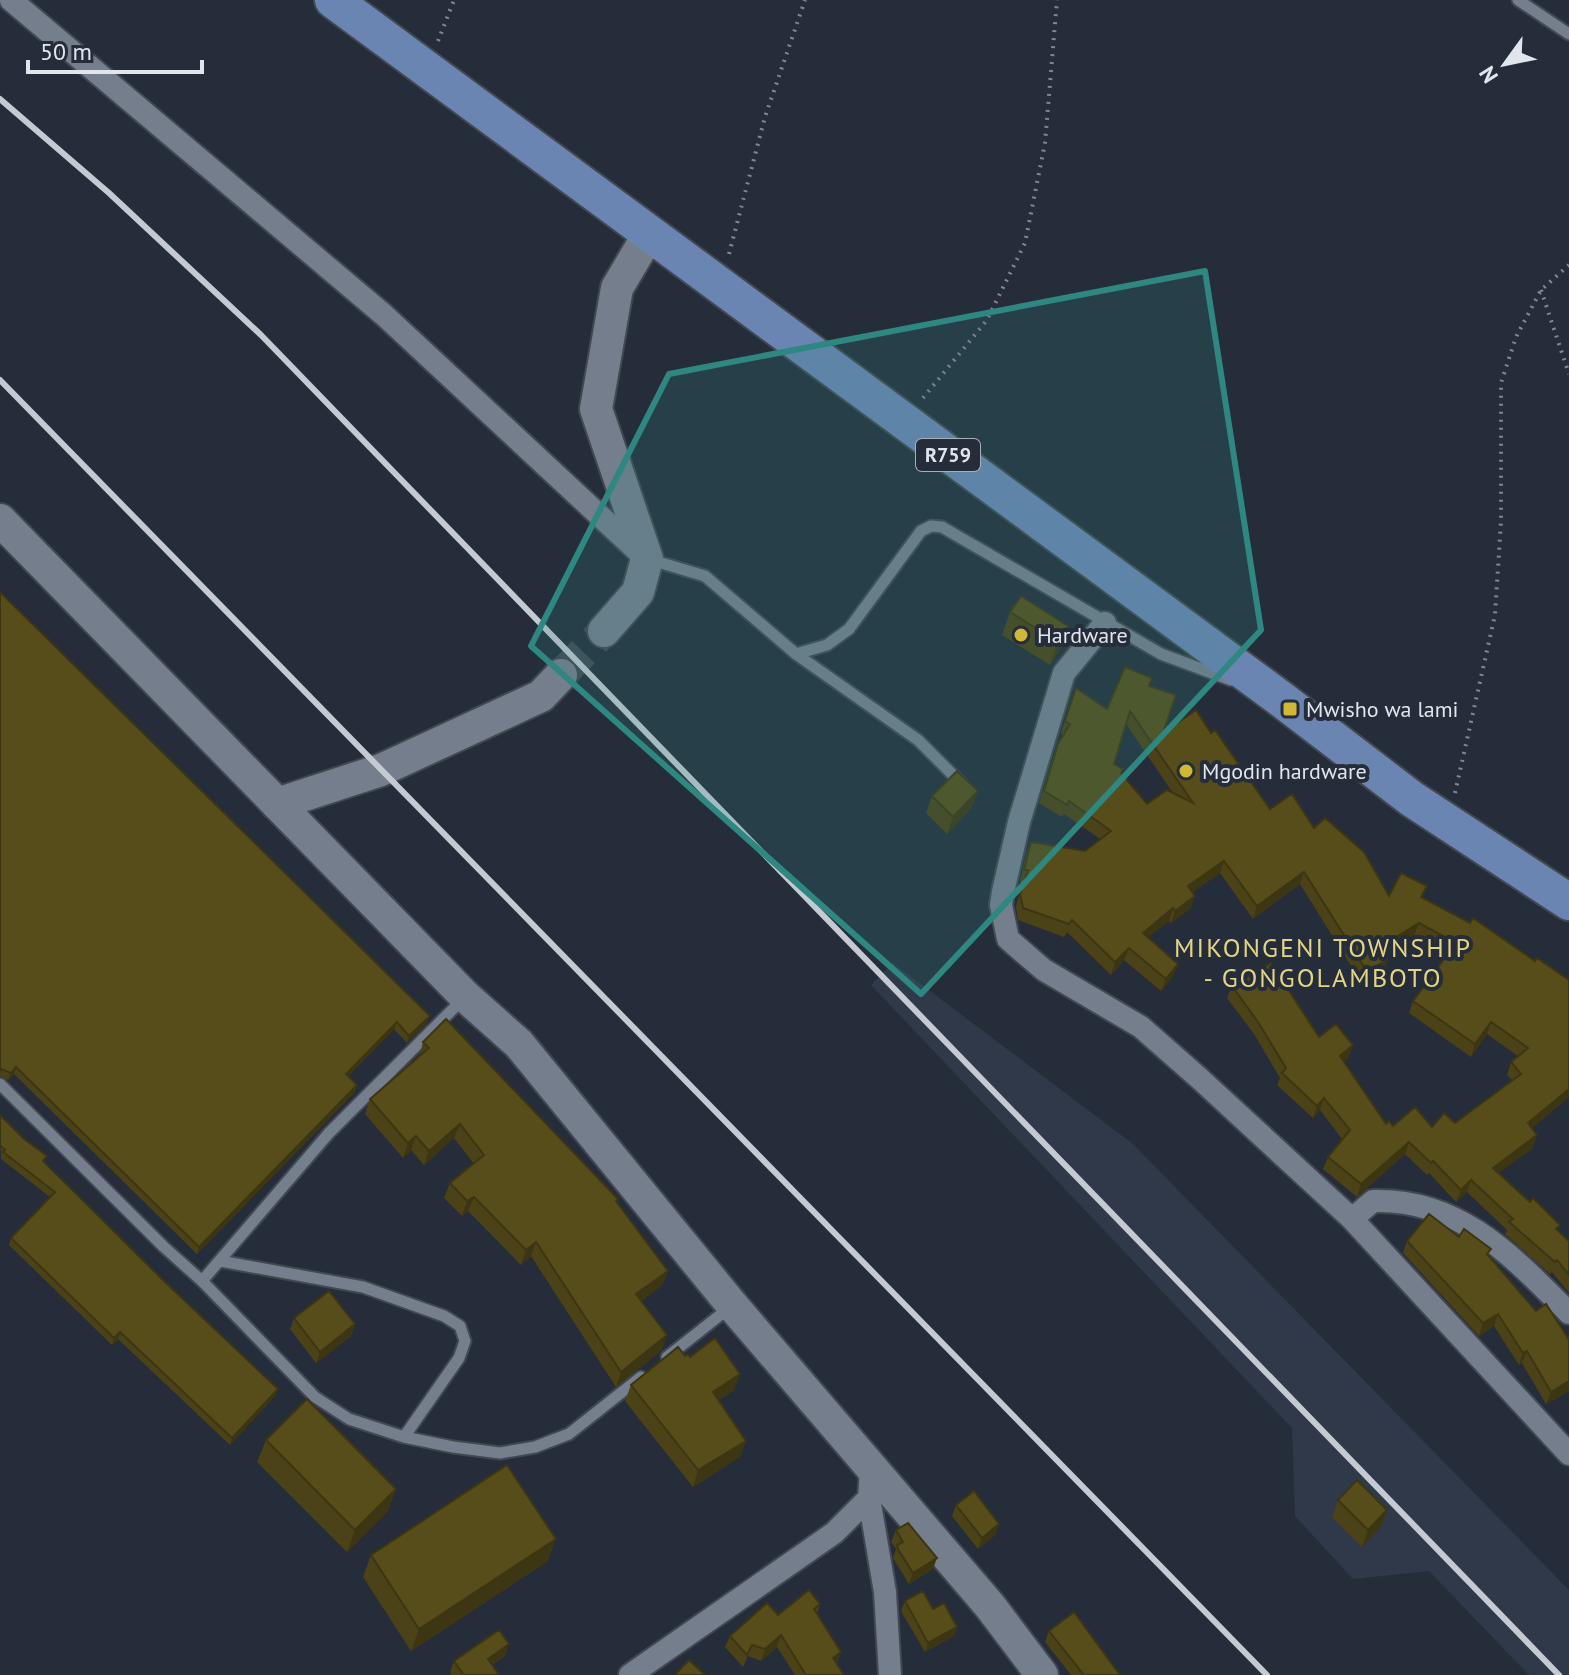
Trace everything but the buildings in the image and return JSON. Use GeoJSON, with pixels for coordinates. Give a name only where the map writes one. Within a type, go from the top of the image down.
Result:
{"type":"FeatureCollection","features":[{"type":"Feature","properties":{"kind":"main road","name":"R759"},"geometry":{"type":"LineString","coordinates":[[333,0],[1448,823],[1569,902]]}},
{"type":"Feature","properties":{"kind":"street"},"geometry":{"type":"LineString","coordinates":[[11,0],[384,315],[647,559]]}},
{"type":"Feature","properties":{"kind":"street"},"geometry":{"type":"LineString","coordinates":[[604,631],[638,592],[647,559],[596,409],[617,288],[649,234]]}},
{"type":"Feature","properties":{"kind":"street"},"geometry":{"type":"LineString","coordinates":[[0,520],[465,996],[519,1044],[732,1305],[870,1482],[990,1606],[1042,1675]]}},
{"type":"Feature","properties":{"kind":"street"},"geometry":{"type":"LineString","coordinates":[[1105,623],[1064,673],[1019,822],[1003,892],[1001,905],[1008,939],[1044,970],[1141,1027],[1352,1219],[1569,1454]]}},
{"type":"Feature","properties":{"kind":"street"},"geometry":{"type":"LineString","coordinates":[[277,804],[381,770],[541,696],[561,675]]}},
{"type":"Feature","properties":{"kind":"street"},"geometry":{"type":"LineString","coordinates":[[1352,1219],[1373,1201],[1420,1204],[1452,1216],[1502,1249],[1569,1313]]}},
{"type":"Feature","properties":{"kind":"street"},"geometry":{"type":"LineString","coordinates":[[1553,1436],[1569,1420]]}},
{"type":"Feature","properties":{"kind":"street"},"geometry":{"type":"LineString","coordinates":[[630,1675],[834,1533],[870,1482]]}},
{"type":"Feature","properties":{"kind":"street"},"geometry":{"type":"LineString","coordinates":[[870,1482],[885,1592],[890,1675]]}},
{"type":"Feature","properties":{"kind":"lane"},"geometry":{"type":"LineString","coordinates":[[1518,0],[1569,34]]}},
{"type":"Feature","properties":{"kind":"lane"},"geometry":{"type":"LineString","coordinates":[[796,654],[827,645],[849,629],[921,531],[931,526],[942,527],[1161,654],[1281,699]]}},
{"type":"Feature","properties":{"kind":"lane"},"geometry":{"type":"LineString","coordinates":[[647,559],[705,576],[796,654],[918,740],[971,792]]}},
{"type":"Feature","properties":{"kind":"lane"},"geometry":{"type":"LineString","coordinates":[[202,1281],[329,1133],[465,996]]}},
{"type":"Feature","properties":{"kind":"lane"},"geometry":{"type":"LineString","coordinates":[[0,1084],[202,1281],[315,1397],[349,1419],[404,1437],[500,1453],[535,1447],[569,1434],[648,1371]]}},
{"type":"Feature","properties":{"kind":"lane"},"geometry":{"type":"LineString","coordinates":[[220,1261],[363,1287],[444,1316],[460,1326],[465,1341],[459,1358],[404,1437]]}},
{"type":"Feature","properties":{"kind":"lane"},"geometry":{"type":"LineString","coordinates":[[660,1362],[732,1305]]}},
{"type":"Feature","properties":{"kind":"path"},"geometry":{"type":"LineString","coordinates":[[428,70],[454,0]]}},
{"type":"Feature","properties":{"kind":"path"},"geometry":{"type":"LineString","coordinates":[[720,286],[765,117],[805,0]]}},
{"type":"Feature","properties":{"kind":"path"},"geometry":{"type":"LineString","coordinates":[[903,422],[987,320],[1025,243],[1045,143],[1057,0]]}},
{"type":"Feature","properties":{"kind":"path"},"geometry":{"type":"LineString","coordinates":[[1448,823],[1495,615],[1501,521],[1501,383],[1516,337],[1541,290],[1569,265]]}},
{"type":"Feature","properties":{"kind":"path"},"geometry":{"type":"LineString","coordinates":[[1541,290],[1569,374]]}},
{"type":"Feature","properties":{"kind":"highlighted area"},"geometry":{"type":"Polygon","coordinates":[[[1205,271],[1261,630],[921,994],[531,646],[669,374],[1205,271]]]}},
{"type":"Feature","properties":{"kind":"shaded area"},"geometry":{"type":"Polygon","coordinates":[[[893,963],[1133,1144],[1569,1590],[1569,1675],[1529,1675],[1429,1571],[1353,1579],[1295,1516],[1292,1428],[871,985],[893,963]]]}},
{"type":"Feature","properties":{"kind":"tunnel"},"geometry":{"type":"LineString","coordinates":[[561,675],[604,631]]}},
{"type":"Feature","properties":{"kind":"railway"},"geometry":{"type":"LineString","coordinates":[[0,99],[109,193],[261,335],[1559,1675]]}},
{"type":"Feature","properties":{"kind":"railway"},"geometry":{"type":"LineString","coordinates":[[0,380],[1267,1675]]}},
{"type":"Feature","properties":{"kind":"place","name":"Hardware"},"geometry":{"type":"Point","coordinates":[1021,635]}},
{"type":"Feature","properties":{"kind":"place","name":"Mwisho wa lami"},"geometry":{"type":"Point","coordinates":[1290,709]}},
{"type":"Feature","properties":{"kind":"place","name":"Mgodin hardware"},"geometry":{"type":"Point","coordinates":[1186,771]}},
{"type":"Feature","properties":{"kind":"district","name":"MIKONGENI TOWNSHIP - GONGOLAMBOTO"},"geometry":{"type":"Point","coordinates":[1323,963]}}]}
